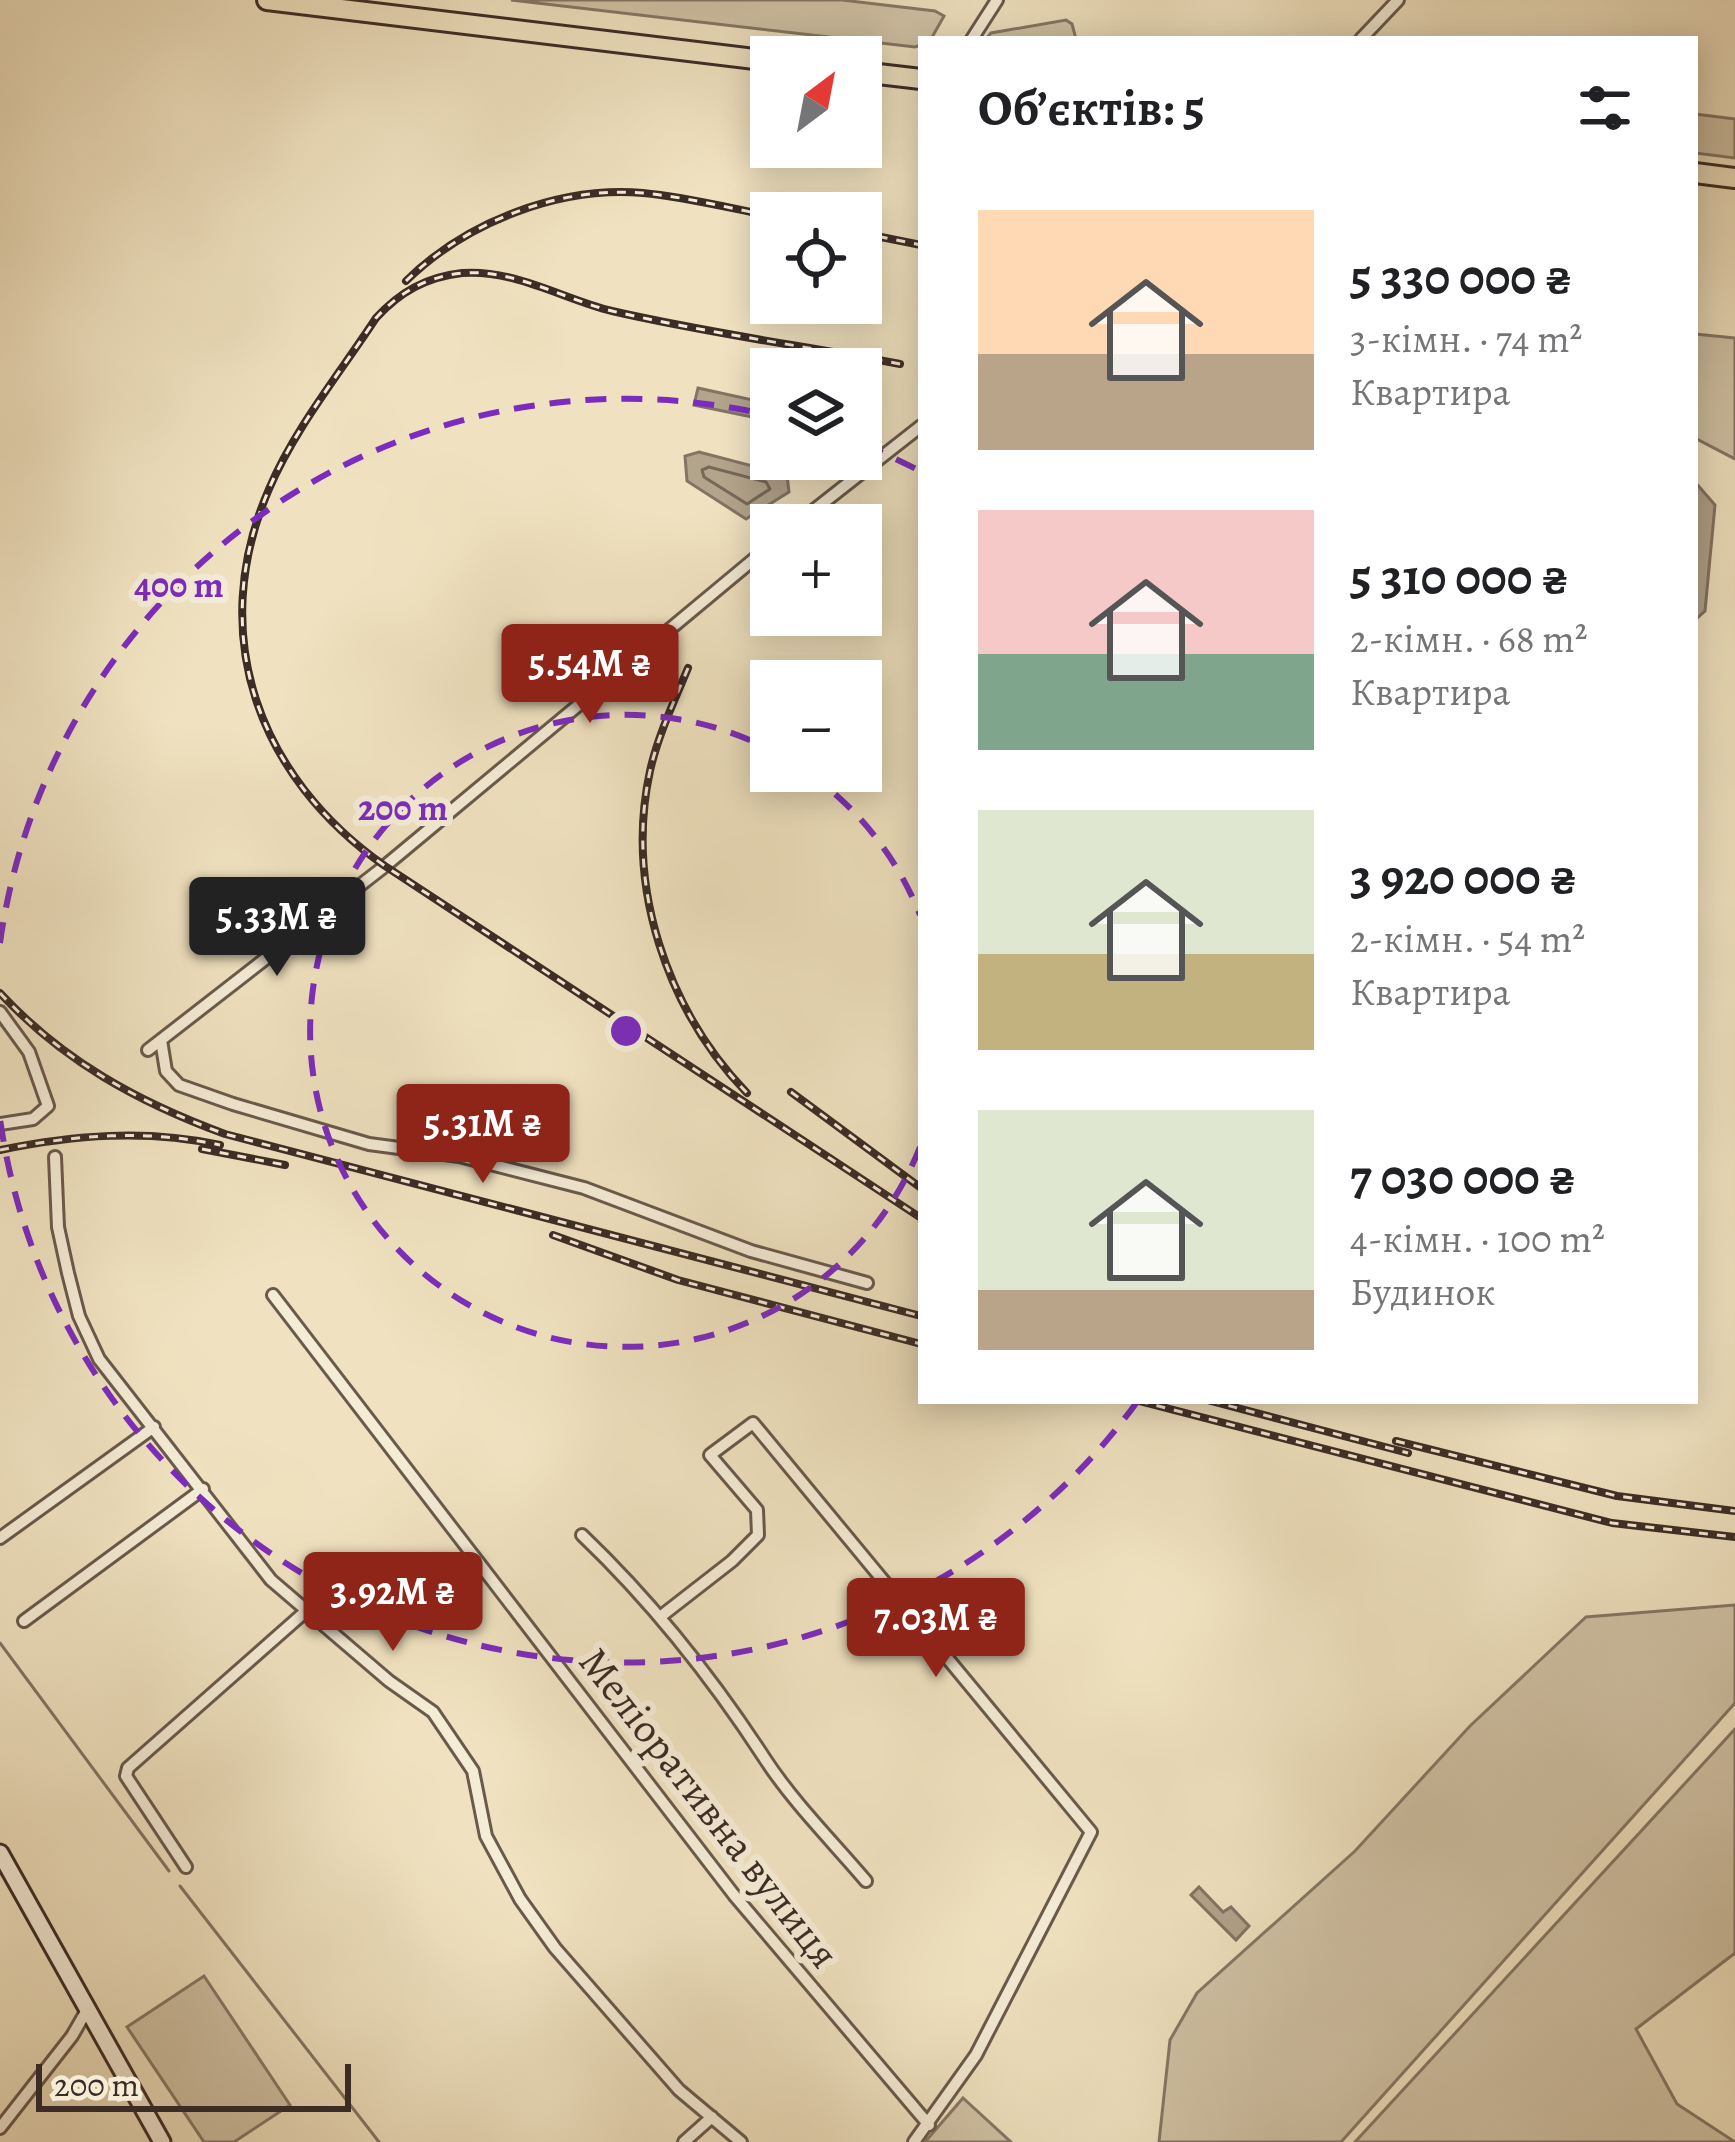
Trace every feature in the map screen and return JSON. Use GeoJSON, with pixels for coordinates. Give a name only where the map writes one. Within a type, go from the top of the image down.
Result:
{"type":"FeatureCollection","features":[{"type":"Feature","properties":{"kind":"highway"},"geometry":{"type":"LineString","coordinates":[[267,0],[750,58]]}},
{"type":"Feature","properties":{"kind":"highway"},"geometry":{"type":"LineString","coordinates":[[882,74],[912,78]]}},
{"type":"Feature","properties":{"kind":"highway"},"geometry":{"type":"LineString","coordinates":[[1698,173],[1735,178]]}},
{"type":"Feature","properties":{"kind":"street"},"geometry":{"type":"LineString","coordinates":[[974,36],[998,0]]}},
{"type":"Feature","properties":{"kind":"street"},"geometry":{"type":"LineString","coordinates":[[1363,36],[1398,0]]}},
{"type":"Feature","properties":{"kind":"street"},"geometry":{"type":"LineString","coordinates":[[822,504],[918,429]]}},
{"type":"Feature","properties":{"kind":"street"},"geometry":{"type":"LineString","coordinates":[[148,1050],[378,871],[750,562]]}},
{"type":"Feature","properties":{"kind":"street"},"geometry":{"type":"LineString","coordinates":[[0,1012],[29,1052],[48,1106],[43,1114],[0,1124]]}},
{"type":"Feature","properties":{"kind":"street"},"geometry":{"type":"LineString","coordinates":[[161,1040],[166,1071],[179,1085],[233,1104],[369,1144],[459,1156],[584,1188],[751,1251],[868,1283]]}},
{"type":"Feature","properties":{"kind":"street"},"geometry":{"type":"LineString","coordinates":[[55,1157],[58,1227],[79,1316],[99,1359],[246,1550],[306,1611],[433,1712],[473,1772],[486,1836],[520,1899],[555,1948],[679,2090],[741,2142]]}},
{"type":"Feature","properties":{"kind":"street","name":"Меліоративна вулиця"},"geometry":{"type":"LineString","coordinates":[[273,1295],[734,1895],[928,2126]]}},
{"type":"Feature","properties":{"kind":"street"},"geometry":{"type":"LineString","coordinates":[[660,1617],[758,1535],[757,1510],[710,1455],[753,1423],[1091,1832],[976,2055],[914,2142]]}},
{"type":"Feature","properties":{"kind":"street"},"geometry":{"type":"LineString","coordinates":[[0,1538],[154,1427]]}},
{"type":"Feature","properties":{"kind":"street"},"geometry":{"type":"LineString","coordinates":[[24,1621],[203,1489]]}},
{"type":"Feature","properties":{"kind":"street"},"geometry":{"type":"LineString","coordinates":[[582,1535],[660,1617],[763,1757],[866,1881]]}},
{"type":"Feature","properties":{"kind":"street"},"geometry":{"type":"LineString","coordinates":[[186,1867],[125,1776],[128,1768],[306,1611]]}},
{"type":"Feature","properties":{"kind":"street"},"geometry":{"type":"LineString","coordinates":[[0,1852],[162,2142]]}},
{"type":"Feature","properties":{"kind":"street"},"geometry":{"type":"LineString","coordinates":[[0,2128],[72,2036],[86,2010]]}},
{"type":"Feature","properties":{"kind":"street"},"geometry":{"type":"LineString","coordinates":[[684,2142],[712,2117]]}},
{"type":"Feature","properties":{"kind":"shaded area"},"geometry":{"type":"Polygon","coordinates":[[[511,0],[842,0],[944,16],[933,36],[918,36],[918,46],[882,43],[882,36],[820,36],[511,0]]]}},
{"type":"Feature","properties":{"kind":"shaded area"},"geometry":{"type":"Polygon","coordinates":[[[1066,20],[1075,36],[988,36],[1066,20]]]}},
{"type":"Feature","properties":{"kind":"shaded area"},"geometry":{"type":"Polygon","coordinates":[[[1698,114],[1735,119],[1735,158],[1698,153],[1698,114]]]}},
{"type":"Feature","properties":{"kind":"shaded area"},"geometry":{"type":"Polygon","coordinates":[[[1698,334],[1735,338],[1735,459],[1698,440],[1698,334]]]}},
{"type":"Feature","properties":{"kind":"shaded area"},"geometry":{"type":"Polygon","coordinates":[[[1735,1605],[1735,1703],[1341,2142],[1159,2142],[1170,2040],[1197,1993],[1355,1851],[1470,1726],[1586,1617],[1735,1605]]]}},
{"type":"Feature","properties":{"kind":"shaded area"},"geometry":{"type":"Polygon","coordinates":[[[1735,1729],[1735,1953],[1636,2029],[1677,2104],[1735,2142],[1355,2142],[1735,1729]]]}},
{"type":"Feature","properties":{"kind":"shaded area"},"geometry":{"type":"Polygon","coordinates":[[[204,1976],[290,2105],[234,2142],[204,2142],[127,2027],[204,1976]]]}},
{"type":"Feature","properties":{"kind":"shaded area"},"geometry":{"type":"Polygon","coordinates":[[[963,2098],[1011,2142],[925,2142],[963,2098]]]}},
{"type":"Feature","properties":{"kind":"water"},"geometry":{"type":"Polygon","coordinates":[[[698,388],[750,399],[750,417],[694,405],[698,388]]]}},
{"type":"Feature","properties":{"kind":"water"},"geometry":{"type":"Polygon","coordinates":[[[699,452],[750,465],[750,480],[788,480],[789,492],[770,504],[750,504],[746,519],[687,481],[685,456],[699,452]]]}},
{"type":"Feature","properties":{"kind":"water"},"geometry":{"type":"Polygon","coordinates":[[[1698,485],[1715,505],[1705,611],[1698,617],[1698,485]]]}},
{"type":"Feature","properties":{"kind":"water"},"geometry":{"type":"Polygon","coordinates":[[[1199,1887],[1223,1912],[1231,1907],[1249,1926],[1236,1940],[1191,1895],[1199,1887]]]}},
{"type":"Feature","properties":{"kind":"waterway"},"geometry":{"type":"LineString","coordinates":[[0,1643],[169,1871]]}},
{"type":"Feature","properties":{"kind":"waterway"},"geometry":{"type":"LineString","coordinates":[[180,1886],[379,2142]]}},
{"type":"Feature","properties":{"kind":"railway"},"geometry":{"type":"LineString","coordinates":[[406,281],[485,225],[579,195],[643,193],[750,212]]}},
{"type":"Feature","properties":{"kind":"railway"},"geometry":{"type":"LineString","coordinates":[[882,237],[918,244]]}},
{"type":"Feature","properties":{"kind":"railway"},"geometry":{"type":"LineString","coordinates":[[900,364],[612,311],[501,276],[462,273],[425,282],[376,318],[280,466],[251,543],[243,597],[245,649],[256,699],[276,746],[304,790],[341,830],[385,866],[918,1216]]}},
{"type":"Feature","properties":{"kind":"railway"},"geometry":{"type":"LineString","coordinates":[[688,668],[650,771],[643,858],[649,902],[659,944],[695,1024],[747,1093]]}},
{"type":"Feature","properties":{"kind":"railway"},"geometry":{"type":"LineString","coordinates":[[0,993],[50,1039],[104,1077],[225,1134],[918,1315]]}},
{"type":"Feature","properties":{"kind":"railway"},"geometry":{"type":"LineString","coordinates":[[791,1092],[918,1186]]}},
{"type":"Feature","properties":{"kind":"railway"},"geometry":{"type":"LineString","coordinates":[[0,1150],[110,1136],[220,1145]]}},
{"type":"Feature","properties":{"kind":"railway"},"geometry":{"type":"LineString","coordinates":[[202,1149],[285,1165]]}},
{"type":"Feature","properties":{"kind":"railway"},"geometry":{"type":"LineString","coordinates":[[553,1235],[678,1280],[918,1343]]}},
{"type":"Feature","properties":{"kind":"railway"},"geometry":{"type":"LineString","coordinates":[[1151,1404],[1612,1523],[1735,1537]]}},
{"type":"Feature","properties":{"kind":"railway"},"geometry":{"type":"LineString","coordinates":[[1222,1404],[1408,1453]]}},
{"type":"Feature","properties":{"kind":"railway"},"geometry":{"type":"LineString","coordinates":[[1396,1441],[1617,1496],[1735,1511]]}}]}
